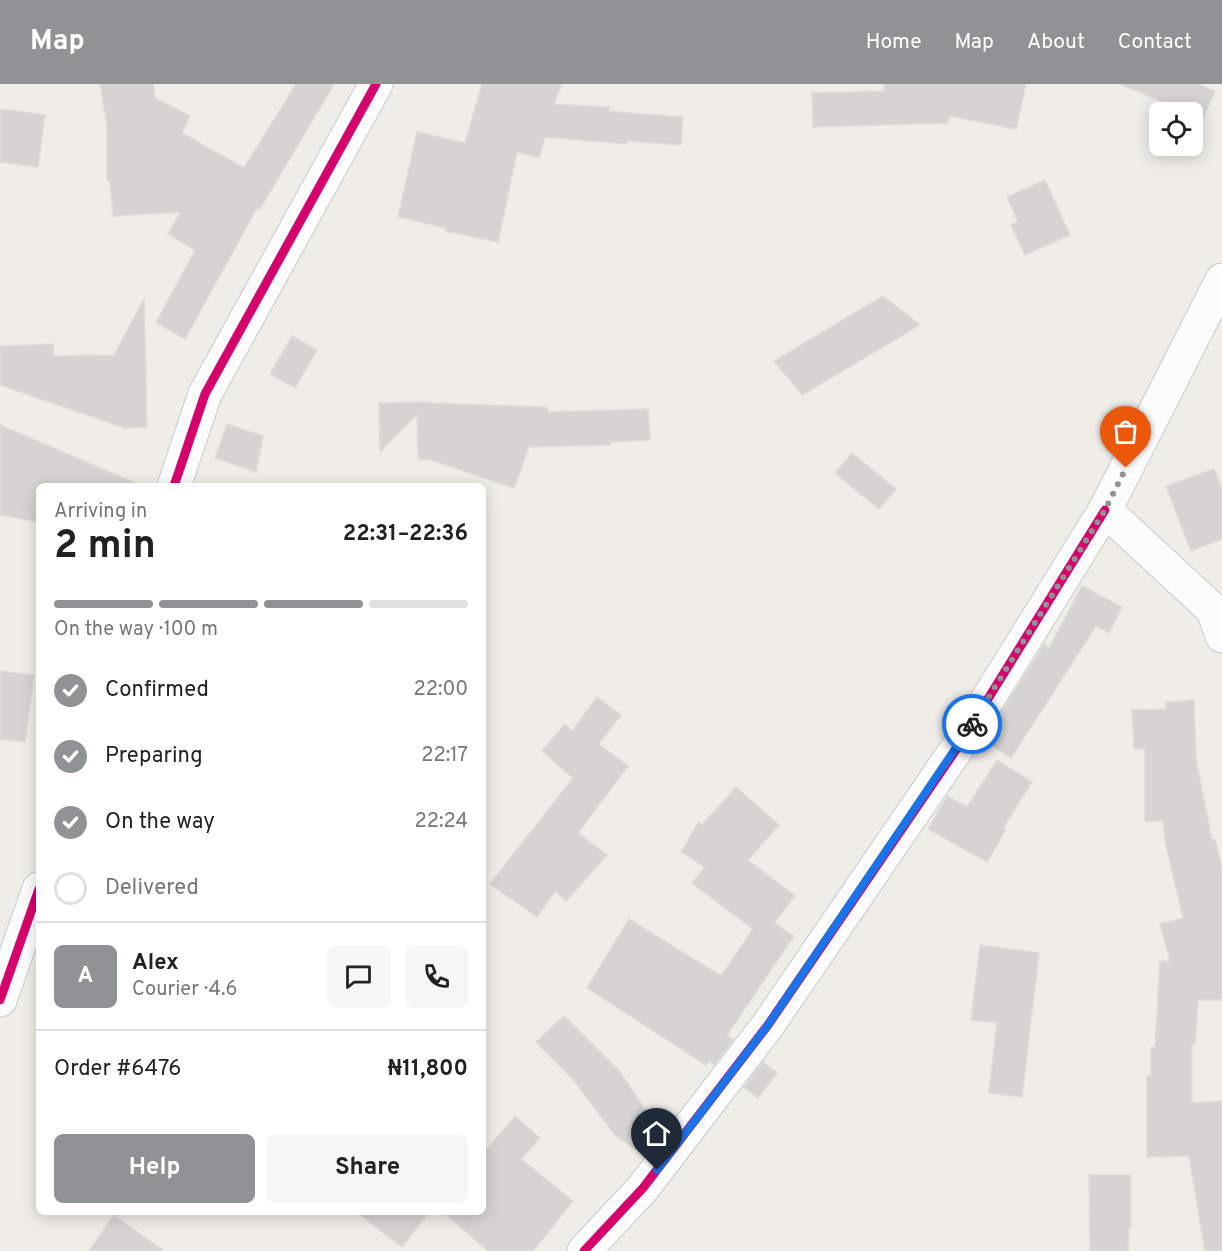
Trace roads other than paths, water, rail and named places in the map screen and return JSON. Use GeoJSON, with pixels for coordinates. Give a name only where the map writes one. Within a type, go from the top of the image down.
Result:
{"type":"FeatureCollection","features":[{"type":"Feature","properties":{"kind":"street"},"geometry":{"type":"LineString","coordinates":[[175,483],[205,394],[376,84]]}},
{"type":"Feature","properties":{"kind":"street"},"geometry":{"type":"LineString","coordinates":[[584,1251],[643,1188],[768,1025],[960,744],[1105,510],[1222,280]]}},
{"type":"Feature","properties":{"kind":"street"},"geometry":{"type":"LineString","coordinates":[[1105,510],[1213,610],[1222,636]]}},
{"type":"Feature","properties":{"kind":"street"},"geometry":{"type":"LineString","coordinates":[[0,1000],[36,898]]}}]}
